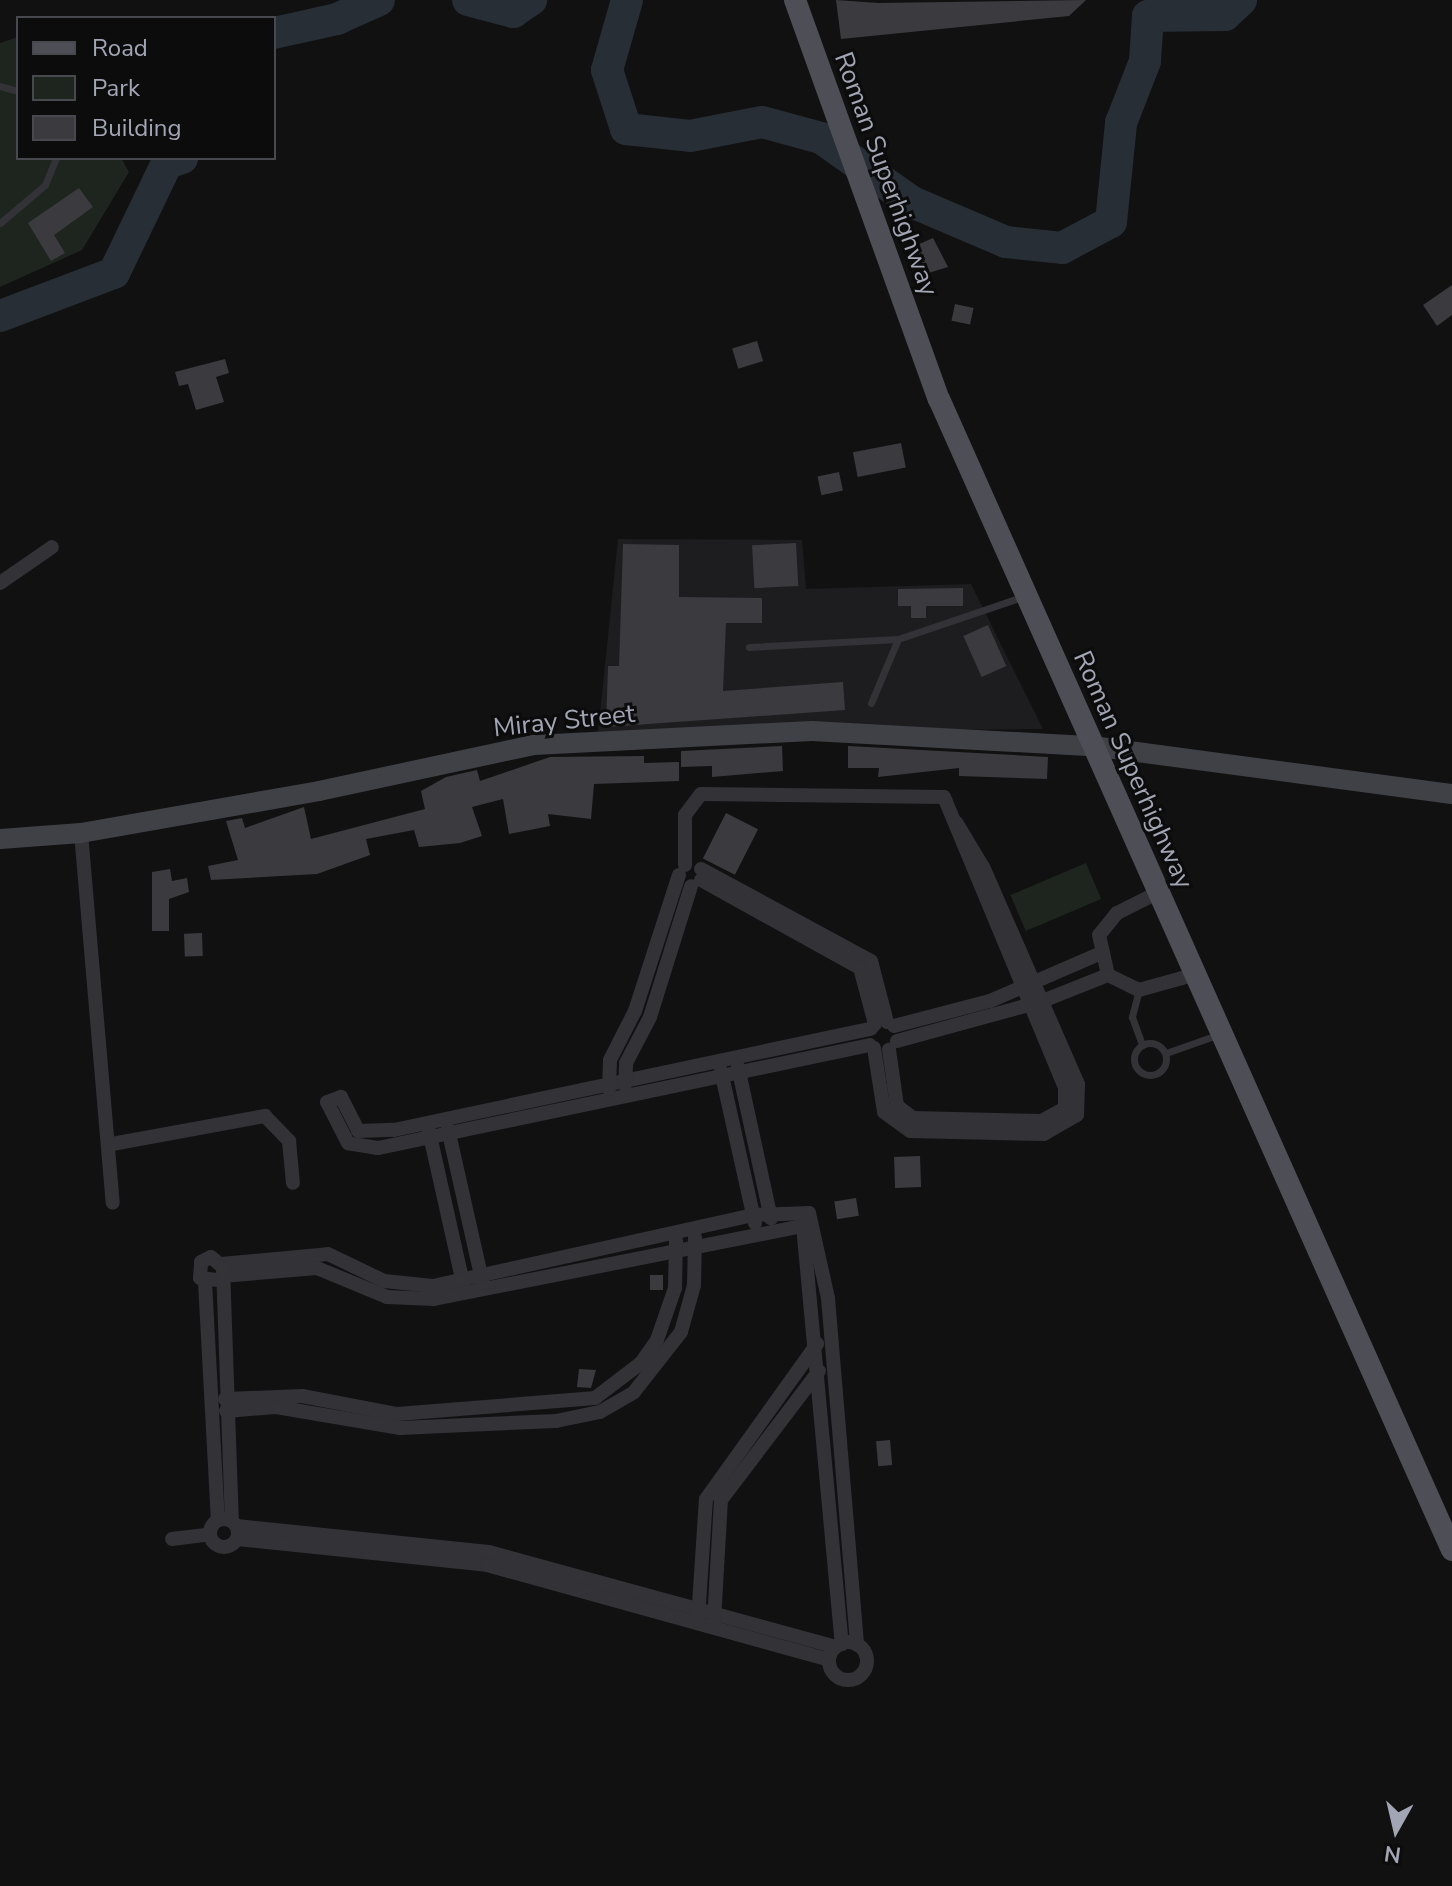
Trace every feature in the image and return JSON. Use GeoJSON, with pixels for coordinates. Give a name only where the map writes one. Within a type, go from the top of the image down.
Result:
{"type":"FeatureCollection","features":[{"type":"Feature","properties":{"kind":"main road","name":"Roman Superhighway"},"geometry":{"type":"LineString","coordinates":[[795,0],[824,92],[870,215],[1024,597],[1452,1550]]}},
{"type":"Feature","properties":{"kind":"street"},"geometry":{"type":"LineString","coordinates":[[0,583],[52,547]]}},
{"type":"Feature","properties":{"kind":"street","name":"Miray Street"},"geometry":{"type":"LineString","coordinates":[[0,839],[81,833],[534,745],[812,731],[1092,746],[1452,794]]}},
{"type":"Feature","properties":{"kind":"street"},"geometry":{"type":"LineString","coordinates":[[611,1100],[608,1082],[682,870],[685,815],[694,799],[712,792],[924,791],[944,797],[978,869],[1034,1004],[1080,1099],[1060,1122],[994,1128],[903,1122],[884,1112],[882,1036],[872,972],[842,950],[773,910],[682,870]]}},
{"type":"Feature","properties":{"kind":"street"},"geometry":{"type":"LineString","coordinates":[[81,833],[112,1144],[113,1203]]}},
{"type":"Feature","properties":{"kind":"street"},"geometry":{"type":"LineString","coordinates":[[627,1095],[624,1079],[698,878]]}},
{"type":"Feature","properties":{"kind":"street"},"geometry":{"type":"LineString","coordinates":[[1157,893],[1117,913],[1099,935],[1099,954],[1108,975],[1139,990],[1193,975]]}},
{"type":"Feature","properties":{"kind":"street"},"geometry":{"type":"LineString","coordinates":[[1099,954],[1027,986],[882,1036],[736,1055],[427,1123],[367,1133],[352,1128],[341,1097],[327,1102],[343,1136],[358,1149],[431,1139],[627,1095],[740,1075],[882,1036],[1034,1004],[1108,975]]}},
{"type":"Feature","properties":{"kind":"street"},"geometry":{"type":"LineString","coordinates":[[1071,966],[1080,987]]}},
{"type":"Feature","properties":{"kind":"street"},"geometry":{"type":"LineString","coordinates":[[628,1025],[642,1032]]}},
{"type":"Feature","properties":{"kind":"street"},"geometry":{"type":"LineString","coordinates":[[736,1055],[771,1220]]}},
{"type":"Feature","properties":{"kind":"street"},"geometry":{"type":"LineString","coordinates":[[718,1059],[757,1230]]}},
{"type":"Feature","properties":{"kind":"street"},"geometry":{"type":"LineString","coordinates":[[556,1094],[561,1111]]}},
{"type":"Feature","properties":{"kind":"street"},"geometry":{"type":"LineString","coordinates":[[112,1144],[265,1116],[289,1141],[293,1183]]}},
{"type":"Feature","properties":{"kind":"street"},"geometry":{"type":"LineString","coordinates":[[731,1121],[749,1117]]}},
{"type":"Feature","properties":{"kind":"street"},"geometry":{"type":"LineString","coordinates":[[445,1119],[482,1282]]}},
{"type":"Feature","properties":{"kind":"street"},"geometry":{"type":"LineString","coordinates":[[427,1123],[464,1286]]}},
{"type":"Feature","properties":{"kind":"street"},"geometry":{"type":"LineString","coordinates":[[742,1171],[759,1167]]}},
{"type":"Feature","properties":{"kind":"street"},"geometry":{"type":"LineString","coordinates":[[439,1176],[457,1172]]}},
{"type":"Feature","properties":{"kind":"street"},"geometry":{"type":"LineString","coordinates":[[231,1526],[217,1352],[216,1275],[263,1265],[318,1261],[382,1287],[464,1286],[624,1243],[753,1215],[797,1223],[810,1228],[821,1299],[823,1364],[829,1526],[836,1650],[840,1678],[860,1676],[866,1656],[857,1645],[848,1526],[823,1364],[817,1344],[821,1299]]}},
{"type":"Feature","properties":{"kind":"street"},"geometry":{"type":"LineString","coordinates":[[482,1282],[697,1244],[757,1230],[771,1220]]}},
{"type":"Feature","properties":{"kind":"street"},"geometry":{"type":"LineString","coordinates":[[467,1416],[556,1421],[621,1403],[688,1312],[697,1244],[692,1227]]}},
{"type":"Feature","properties":{"kind":"street"},"geometry":{"type":"LineString","coordinates":[[453,1236],[471,1231]]}},
{"type":"Feature","properties":{"kind":"street"},"geometry":{"type":"LineString","coordinates":[[225,1405],[276,1400],[399,1421],[555,1405],[613,1389],[647,1368],[671,1308],[678,1247],[674,1232]]}},
{"type":"Feature","properties":{"kind":"street"},"geometry":{"type":"LineString","coordinates":[[624,1243],[627,1258]]}},
{"type":"Feature","properties":{"kind":"street"},"geometry":{"type":"LineString","coordinates":[[773,1419],[817,1344]]}},
{"type":"Feature","properties":{"kind":"street"},"geometry":{"type":"LineString","coordinates":[[210,1534],[221,1547],[231,1526],[225,1405],[217,1352]]}},
{"type":"Feature","properties":{"kind":"street"},"geometry":{"type":"LineString","coordinates":[[698,1617],[710,1515],[746,1452],[823,1364]]}},
{"type":"Feature","properties":{"kind":"street"},"geometry":{"type":"LineString","coordinates":[[613,1389],[621,1403]]}},
{"type":"Feature","properties":{"kind":"street"},"geometry":{"type":"LineString","coordinates":[[555,1405],[556,1421]]}},
{"type":"Feature","properties":{"kind":"street"},"geometry":{"type":"LineString","coordinates":[[710,1515],[714,1622]]}},
{"type":"Feature","properties":{"kind":"street"},"geometry":{"type":"LineString","coordinates":[[172,1539],[210,1534],[231,1526],[273,1536],[488,1558],[714,1622],[836,1650],[857,1645]]}},
{"type":"Feature","properties":{"kind":"street"},"geometry":{"type":"LineString","coordinates":[[829,1526],[848,1526]]}},
{"type":"Feature","properties":{"kind":"lane"},"geometry":{"type":"LineString","coordinates":[[0,223],[45,185],[55,160]]}},
{"type":"Feature","properties":{"kind":"lane"},"geometry":{"type":"LineString","coordinates":[[749,647],[898,639],[1024,597]]}},
{"type":"Feature","properties":{"kind":"lane"},"geometry":{"type":"LineString","coordinates":[[871,703],[898,639]]}},
{"type":"Feature","properties":{"kind":"lane"},"geometry":{"type":"LineString","coordinates":[[1139,990],[1132,1017],[1142,1045],[1134,1061],[1146,1075],[1163,1070],[1166,1053]]}},
{"type":"Feature","properties":{"kind":"lane"},"geometry":{"type":"LineString","coordinates":[[1142,1045],[1166,1053],[1220,1034]]}},
{"type":"Feature","properties":{"kind":"shaded area"},"geometry":{"type":"Polygon","coordinates":[[[618,539],[802,540],[806,589],[971,584],[1043,729],[598,733],[618,539]]]}},
{"type":"Feature","properties":{"kind":"green space"},"geometry":{"type":"Polygon","coordinates":[[[16,38],[16,160],[122,160],[129,172],[82,250],[0,287],[0,43],[16,38]]]}},
{"type":"Feature","properties":{"kind":"green space"},"geometry":{"type":"Polygon","coordinates":[[[1086,863],[1101,899],[1026,931],[1011,895],[1086,863]]]}},
{"type":"Feature","properties":{"kind":"building"},"geometry":{"type":"Polygon","coordinates":[[[836,0],[878,3],[1086,0],[1069,16],[841,39],[836,0]]]}},
{"type":"Feature","properties":{"kind":"building"},"geometry":{"type":"Polygon","coordinates":[[[79,188],[93,207],[54,235],[65,253],[51,261],[28,223],[79,188]]]}},
{"type":"Feature","properties":{"kind":"building"},"geometry":{"type":"Polygon","coordinates":[[[933,238],[948,267],[919,276],[908,249],[933,238]]]}},
{"type":"Feature","properties":{"kind":"building"},"geometry":{"type":"Polygon","coordinates":[[[1452,285],[1452,315],[1437,326],[1423,305],[1452,285]]]}},
{"type":"Feature","properties":{"kind":"building"},"geometry":{"type":"Polygon","coordinates":[[[955,304],[974,308],[970,325],[951,321],[955,304]]]}},
{"type":"Feature","properties":{"kind":"building"},"geometry":{"type":"Polygon","coordinates":[[[757,341],[763,361],[738,369],[732,349],[757,341]]]}},
{"type":"Feature","properties":{"kind":"building"},"geometry":{"type":"Polygon","coordinates":[[[225,359],[229,373],[216,377],[224,402],[196,410],[188,384],[179,386],[175,372],[225,359]]]}},
{"type":"Feature","properties":{"kind":"building"},"geometry":{"type":"Polygon","coordinates":[[[901,443],[906,468],[858,477],[853,452],[901,443]]]}},
{"type":"Feature","properties":{"kind":"building"},"geometry":{"type":"Polygon","coordinates":[[[839,472],[843,491],[821,495],[817,477],[839,472]]]}},
{"type":"Feature","properties":{"kind":"building"},"geometry":{"type":"Polygon","coordinates":[[[796,543],[798,586],[754,588],[752,545],[796,543]]]}},
{"type":"Feature","properties":{"kind":"building"},"geometry":{"type":"Polygon","coordinates":[[[623,544],[679,545],[679,597],[762,598],[762,623],[726,623],[723,691],[843,682],[845,710],[606,727],[608,666],[619,666],[623,544]]]}},
{"type":"Feature","properties":{"kind":"building"},"geometry":{"type":"Polygon","coordinates":[[[963,588],[963,606],[926,606],[926,618],[911,618],[911,606],[898,606],[898,589],[963,588]]]}},
{"type":"Feature","properties":{"kind":"building"},"geometry":{"type":"Polygon","coordinates":[[[988,625],[1006,666],[982,677],[963,636],[988,625]]]}},
{"type":"Feature","properties":{"kind":"building"},"geometry":{"type":"Polygon","coordinates":[[[782,746],[783,771],[712,777],[712,766],[681,767],[681,751],[782,746]]]}},
{"type":"Feature","properties":{"kind":"building"},"geometry":{"type":"Polygon","coordinates":[[[848,746],[1048,757],[1047,779],[959,776],[959,768],[878,777],[879,768],[848,768],[848,746]]]}},
{"type":"Feature","properties":{"kind":"building"},"geometry":{"type":"Polygon","coordinates":[[[644,756],[644,763],[679,762],[679,781],[594,784],[591,819],[548,814],[550,826],[509,834],[503,799],[472,807],[482,836],[460,843],[419,847],[414,830],[366,839],[370,855],[317,874],[211,880],[208,866],[238,860],[226,821],[242,818],[245,828],[304,807],[311,839],[425,809],[421,791],[446,777],[477,770],[480,781],[550,757],[644,756]]]}},
{"type":"Feature","properties":{"kind":"building"},"geometry":{"type":"Polygon","coordinates":[[[726,813],[758,829],[735,875],[703,858],[726,813]]]}},
{"type":"Feature","properties":{"kind":"building"},"geometry":{"type":"Polygon","coordinates":[[[170,869],[172,881],[187,878],[189,892],[169,899],[169,931],[152,931],[152,872],[170,869]]]}},
{"type":"Feature","properties":{"kind":"building"},"geometry":{"type":"Polygon","coordinates":[[[202,933],[203,956],[185,957],[184,934],[202,933]]]}},
{"type":"Feature","properties":{"kind":"building"},"geometry":{"type":"Polygon","coordinates":[[[920,1156],[921,1187],[895,1188],[894,1157],[920,1156]]]}},
{"type":"Feature","properties":{"kind":"building"},"geometry":{"type":"Polygon","coordinates":[[[856,1198],[859,1216],[837,1219],[834,1201],[856,1198]]]}},
{"type":"Feature","properties":{"kind":"building"},"geometry":{"type":"Polygon","coordinates":[[[650,1275],[663,1275],[663,1290],[650,1290],[650,1275]]]}},
{"type":"Feature","properties":{"kind":"building"},"geometry":{"type":"Polygon","coordinates":[[[579,1369],[596,1370],[591,1388],[577,1387],[579,1369]]]}},
{"type":"Feature","properties":{"kind":"building"},"geometry":{"type":"Polygon","coordinates":[[[890,1440],[892,1465],[878,1466],[876,1441],[890,1440]]]}},
{"type":"Feature","properties":{"kind":"waterway"},"geometry":{"type":"LineString","coordinates":[[276,33],[337,19],[379,0]]}},
{"type":"Feature","properties":{"kind":"waterway"},"geometry":{"type":"LineString","coordinates":[[468,0],[513,12],[531,0]]}},
{"type":"Feature","properties":{"kind":"waterway"},"geometry":{"type":"LineString","coordinates":[[627,0],[607,70],[626,129],[690,136],[762,122],[821,138],[912,202],[1006,242],[1062,248],[1111,222],[1121,123],[1145,61],[1148,16],[1225,15],[1241,0]]}},
{"type":"Feature","properties":{"kind":"waterway"},"geometry":{"type":"LineString","coordinates":[[0,316],[114,273],[167,163],[176,160]]}}]}
